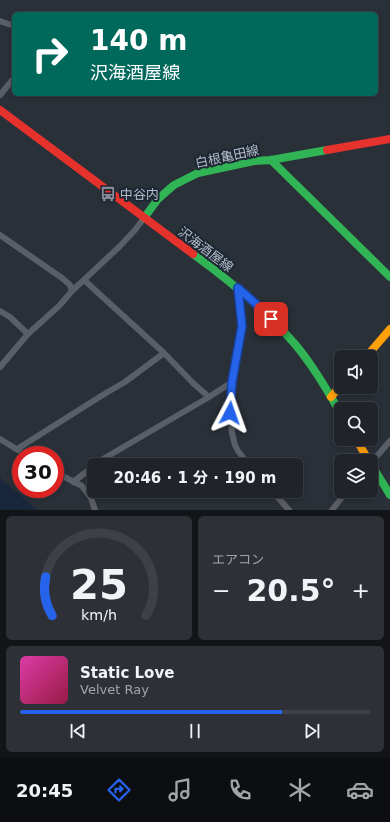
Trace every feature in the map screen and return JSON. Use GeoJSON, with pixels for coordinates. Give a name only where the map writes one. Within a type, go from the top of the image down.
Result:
{"type":"FeatureCollection","features":[{"type":"Feature","properties":{"kind":"main road"},"geometry":{"type":"LineString","coordinates":[[0,110],[144,218]]}},
{"type":"Feature","properties":{"kind":"main road","name":"白根亀田線"},"geometry":{"type":"LineString","coordinates":[[144,218],[158,199],[174,185],[198,173],[254,161],[271,160],[390,139]]}},
{"type":"Feature","properties":{"kind":"main road"},"geometry":{"type":"LineString","coordinates":[[271,160],[390,277]]}},
{"type":"Feature","properties":{"kind":"main road","name":"沢海酒屋線"},"geometry":{"type":"LineString","coordinates":[[144,218],[185,247],[255,303],[306,359],[334,402]]}},
{"type":"Feature","properties":{"kind":"main road"},"geometry":{"type":"LineString","coordinates":[[372,350],[390,329]]}},
{"type":"Feature","properties":{"kind":"main road"},"geometry":{"type":"LineString","coordinates":[[331,397],[334,393]]}},
{"type":"Feature","properties":{"kind":"main road"},"geometry":{"type":"LineString","coordinates":[[378,475],[390,495]]}},
{"type":"Feature","properties":{"kind":"street"},"geometry":{"type":"LineString","coordinates":[[0,21],[12,25]]}},
{"type":"Feature","properties":{"kind":"street"},"geometry":{"type":"LineString","coordinates":[[0,95],[12,80]]}},
{"type":"Feature","properties":{"kind":"street"},"geometry":{"type":"LineString","coordinates":[[219,168],[224,157]]}},
{"type":"Feature","properties":{"kind":"street"},"geometry":{"type":"LineString","coordinates":[[0,367],[28,334],[59,306],[72,291],[130,236],[144,218]]}},
{"type":"Feature","properties":{"kind":"street"},"geometry":{"type":"LineString","coordinates":[[0,235],[62,278],[70,285],[72,291]]}},
{"type":"Feature","properties":{"kind":"street"},"geometry":{"type":"LineString","coordinates":[[84,280],[164,353],[209,397]]}},
{"type":"Feature","properties":{"kind":"street"},"geometry":{"type":"LineString","coordinates":[[238,288],[242,326],[232,382],[230,413],[232,433],[238,451],[244,458]]}},
{"type":"Feature","properties":{"kind":"street"},"geometry":{"type":"LineString","coordinates":[[0,311],[10,317],[28,334]]}},
{"type":"Feature","properties":{"kind":"street"},"geometry":{"type":"LineString","coordinates":[[22,446],[125,382],[164,353]]}},
{"type":"Feature","properties":{"kind":"street"},"geometry":{"type":"LineString","coordinates":[[105,458],[232,382]]}},
{"type":"Feature","properties":{"kind":"street"},"geometry":{"type":"LineString","coordinates":[[0,439],[12,446]]}},
{"type":"Feature","properties":{"kind":"street"},"geometry":{"type":"LineString","coordinates":[[378,454],[390,441]]}},
{"type":"Feature","properties":{"kind":"street"},"geometry":{"type":"LineString","coordinates":[[73,482],[87,472]]}},
{"type":"Feature","properties":{"kind":"street"},"geometry":{"type":"LineString","coordinates":[[64,477],[82,486],[91,498],[95,510]]}},
{"type":"Feature","properties":{"kind":"street"},"geometry":{"type":"LineString","coordinates":[[278,498],[289,510]]}},
{"type":"Feature","properties":{"kind":"street"},"geometry":{"type":"LineString","coordinates":[[332,510],[342,498]]}},
{"type":"Feature","properties":{"kind":"water"},"geometry":{"type":"Polygon","coordinates":[[[0,478],[12,488],[12,498],[23,498],[37,510],[0,510],[0,478]]]}},
{"type":"Feature","properties":{"kind":"traffic: fast"},"geometry":{"type":"LineString","coordinates":[[144,218],[158,199],[174,185],[198,173],[254,161],[271,160],[327,150]]}},
{"type":"Feature","properties":{"kind":"traffic: fast"},"geometry":{"type":"LineString","coordinates":[[271,160],[390,277]]}},
{"type":"Feature","properties":{"kind":"traffic: fast"},"geometry":{"type":"LineString","coordinates":[[193,254],[220,274],[283,330],[307,360],[334,402]]}},
{"type":"Feature","properties":{"kind":"traffic: fast"},"geometry":{"type":"LineString","coordinates":[[378,475],[390,495]]}},
{"type":"Feature","properties":{"kind":"traffic: slow"},"geometry":{"type":"LineString","coordinates":[[372,350],[390,329]]}},
{"type":"Feature","properties":{"kind":"traffic: slow"},"geometry":{"type":"LineString","coordinates":[[331,397],[334,393]]}},
{"type":"Feature","properties":{"kind":"traffic: slow"},"geometry":{"type":"LineString","coordinates":[[360,446],[365,454]]}},
{"type":"Feature","properties":{"kind":"traffic: jam"},"geometry":{"type":"LineString","coordinates":[[0,110],[193,254]]}},
{"type":"Feature","properties":{"kind":"traffic: jam"},"geometry":{"type":"LineString","coordinates":[[327,150],[390,139]]}},
{"type":"Feature","properties":{"kind":"place","name":"中谷内"},"geometry":{"type":"Point","coordinates":[108,194]}},
{"type":"Feature","properties":{"kind":"route"},"geometry":{"type":"LineString","coordinates":[[230,413],[232,382],[242,326],[238,288],[271,319]]}}]}
